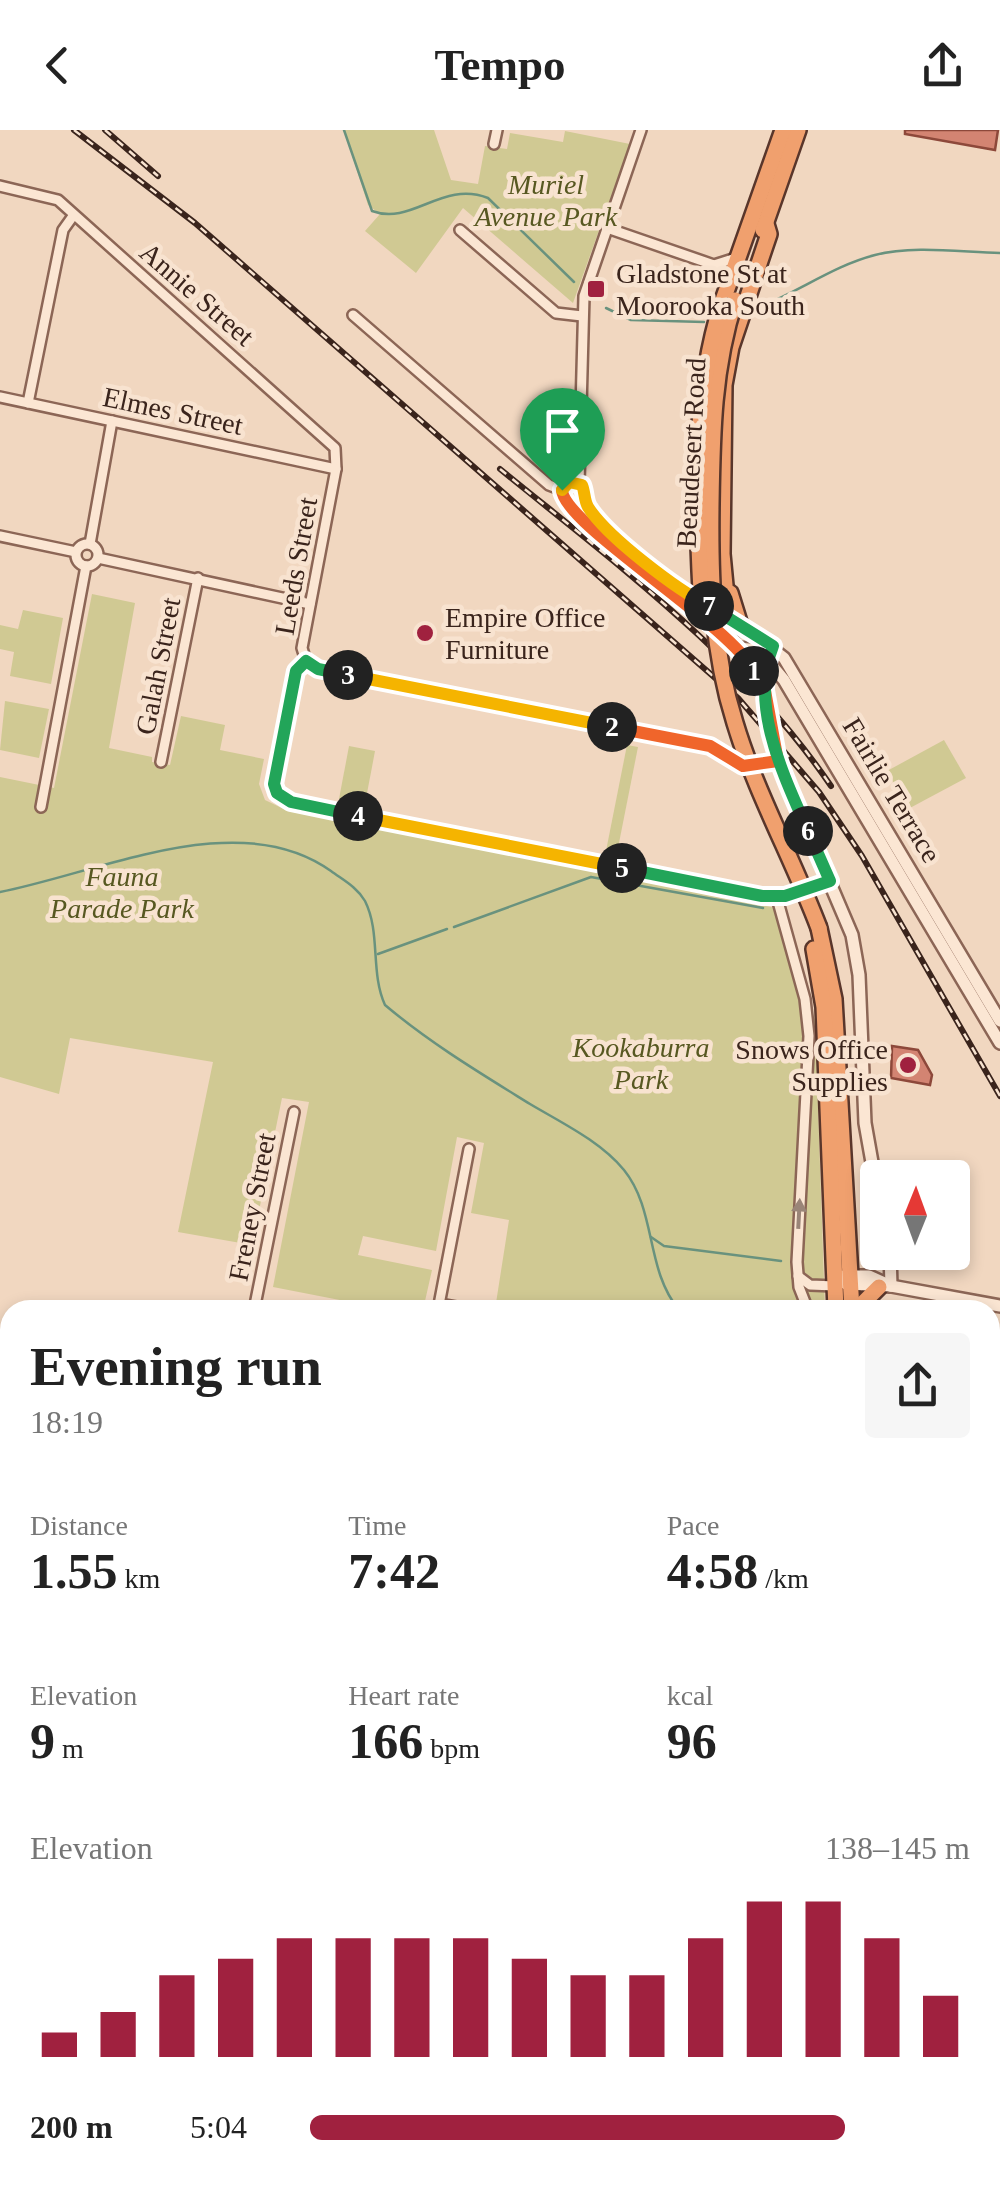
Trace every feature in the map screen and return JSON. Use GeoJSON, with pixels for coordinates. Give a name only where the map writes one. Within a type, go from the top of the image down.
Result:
{"type":"FeatureCollection","features":[{"type":"Feature","properties":{"kind":"highway","name":"Beaudesert Road"},"geometry":{"type":"LineString","coordinates":[[783,130],[738,256],[706,372],[700,564],[706,647],[726,727],[814,929],[824,1007],[843,1280],[850,1300]]}},
{"type":"Feature","properties":{"kind":"highway","name":"Beaudesert Road"},"geometry":{"type":"LineString","coordinates":[[727,300],[766,224],[798,130]]}},
{"type":"Feature","properties":{"kind":"highway"},"geometry":{"type":"LineString","coordinates":[[739,622],[726,585],[724,385],[730,347],[769,234],[766,224]]}},
{"type":"Feature","properties":{"kind":"highway"},"geometry":{"type":"LineString","coordinates":[[717,617],[718,514],[723,508]]}},
{"type":"Feature","properties":{"kind":"highway"},"geometry":{"type":"LineString","coordinates":[[717,617],[726,585]]}},
{"type":"Feature","properties":{"kind":"highway","name":"Beaudesert Road"},"geometry":{"type":"LineString","coordinates":[[838,1300],[843,1280]]}},
{"type":"Feature","properties":{"kind":"highway"},"geometry":{"type":"LineString","coordinates":[[867,1300],[885,1286]]}},
{"type":"Feature","properties":{"kind":"street"},"geometry":{"type":"LineString","coordinates":[[494,144],[496,130]]}},
{"type":"Feature","properties":{"kind":"street"},"geometry":{"type":"LineString","coordinates":[[641,130],[584,296],[579,483],[591,510],[671,583],[717,617],[764,685]]}},
{"type":"Feature","properties":{"kind":"street","name":"Annie Street"},"geometry":{"type":"LineString","coordinates":[[0,186],[54,197],[328,439],[335,448],[336,469]]}},
{"type":"Feature","properties":{"kind":"street"},"geometry":{"type":"LineString","coordinates":[[28,403],[63,230],[73,216]]}},
{"type":"Feature","properties":{"kind":"street"},"geometry":{"type":"LineString","coordinates":[[606,228],[714,265],[722,276],[727,300]]}},
{"type":"Feature","properties":{"kind":"street"},"geometry":{"type":"LineString","coordinates":[[460,230],[556,312],[582,316]]}},
{"type":"Feature","properties":{"kind":"street"},"geometry":{"type":"LineString","coordinates":[[714,265],[738,256]]}},
{"type":"Feature","properties":{"kind":"street"},"geometry":{"type":"LineString","coordinates":[[353,315],[549,485],[562,490]]}},
{"type":"Feature","properties":{"kind":"street","name":"Elmes Street"},"geometry":{"type":"LineString","coordinates":[[0,397],[336,469]]}},
{"type":"Feature","properties":{"kind":"street"},"geometry":{"type":"LineString","coordinates":[[90,544],[112,421]]}},
{"type":"Feature","properties":{"kind":"street","name":"Leeds Street"},"geometry":{"type":"LineString","coordinates":[[336,469],[302,648],[306,661],[294,679],[274,784],[277,793],[291,802],[776,898]]}},
{"type":"Feature","properties":{"kind":"street"},"geometry":{"type":"LineString","coordinates":[[562,490],[569,482],[579,483]]}},
{"type":"Feature","properties":{"kind":"street"},"geometry":{"type":"LineString","coordinates":[[562,490],[564,500],[620,551],[717,617]]}},
{"type":"Feature","properties":{"kind":"street"},"geometry":{"type":"LineString","coordinates":[[572,505],[584,497]]}},
{"type":"Feature","properties":{"kind":"street"},"geometry":{"type":"LineString","coordinates":[[0,536],[76,552]]}},
{"type":"Feature","properties":{"kind":"street"},"geometry":{"type":"LineString","coordinates":[[90,544],[96,548],[98,558],[92,566],[86,566],[79,562],[76,552],[90,544]]}},
{"type":"Feature","properties":{"kind":"street"},"geometry":{"type":"LineString","coordinates":[[98,558],[310,604]]}},
{"type":"Feature","properties":{"kind":"street"},"geometry":{"type":"LineString","coordinates":[[41,807],[86,566]]}},
{"type":"Feature","properties":{"kind":"street","name":"Galah Street"},"geometry":{"type":"LineString","coordinates":[[161,762],[198,578]]}},
{"type":"Feature","properties":{"kind":"street","name":"Fairlie Terrace"},"geometry":{"type":"LineString","coordinates":[[717,617],[739,622],[770,653],[1000,1044]]}},
{"type":"Feature","properties":{"kind":"street"},"geometry":{"type":"LineString","coordinates":[[738,648],[770,653],[764,685],[778,761],[846,916],[856,954],[865,1122],[872,1160]]}},
{"type":"Feature","properties":{"kind":"street","name":"Fairlie Terrace"},"geometry":{"type":"LineString","coordinates":[[770,653],[784,658],[1000,1021]]}},
{"type":"Feature","properties":{"kind":"street"},"geometry":{"type":"LineString","coordinates":[[306,661],[326,671],[710,746],[743,766],[778,761]]}},
{"type":"Feature","properties":{"kind":"street"},"geometry":{"type":"LineString","coordinates":[[805,1300],[798,1276],[809,1036],[802,988],[776,898],[830,881]]}},
{"type":"Feature","properties":{"kind":"street","name":"Freney Street"},"geometry":{"type":"LineString","coordinates":[[256,1300],[294,1112]]}},
{"type":"Feature","properties":{"kind":"street"},"geometry":{"type":"LineString","coordinates":[[439,1300],[470,1149]]}},
{"type":"Feature","properties":{"kind":"street"},"geometry":{"type":"LineString","coordinates":[[885,1286],[887,1270]]}},
{"type":"Feature","properties":{"kind":"street"},"geometry":{"type":"LineString","coordinates":[[798,1276],[815,1286],[843,1280],[966,1300]]}},
{"type":"Feature","properties":{"kind":"green space","name":"Muriel Avenue Park"},"geometry":{"type":"Polygon","coordinates":[[[344,130],[434,130],[451,180],[478,184],[485,146],[507,149],[510,133],[563,142],[565,131],[630,144],[573,303],[463,208],[416,273],[365,231],[380,214],[368,205],[344,130]]]}},
{"type":"Feature","properties":{"kind":"green space","name":"Kookaburra Park"},"geometry":{"type":"Polygon","coordinates":[[[92,594],[135,603],[109,748],[170,765],[181,716],[225,725],[220,750],[264,759],[259,784],[265,800],[288,811],[786,910],[815,1021],[825,1300],[496,1300],[509,1220],[471,1213],[484,1143],[457,1137],[436,1251],[363,1236],[358,1255],[432,1270],[425,1300],[340,1300],[273,1287],[309,1102],[282,1098],[252,1245],[178,1232],[213,1062],[70,1038],[59,1094],[0,1077],[0,777],[54,788],[92,594]]]}},
{"type":"Feature","properties":{"kind":"green space"},"geometry":{"type":"Polygon","coordinates":[[[23,610],[63,618],[51,684],[10,676],[14,652],[0,649],[0,625],[18,629],[23,610]]]}},
{"type":"Feature","properties":{"kind":"green space"},"geometry":{"type":"Polygon","coordinates":[[[5,701],[49,709],[39,758],[0,750],[5,701]]]}},
{"type":"Feature","properties":{"kind":"green space"},"geometry":{"type":"Polygon","coordinates":[[[944,740],[966,778],[908,809],[887,771],[944,740]]]}},
{"type":"Feature","properties":{"kind":"green space"},"geometry":{"type":"Polygon","coordinates":[[[627,745],[638,747],[617,853],[606,851],[627,745]]]}},
{"type":"Feature","properties":{"kind":"green space"},"geometry":{"type":"Polygon","coordinates":[[[349,746],[375,751],[365,804],[339,799],[349,746]]]}},
{"type":"Feature","properties":{"kind":"building"},"geometry":{"type":"Polygon","coordinates":[[[905,130],[998,130],[995,150],[905,134],[905,130]]]}},
{"type":"Feature","properties":{"kind":"building","name":"Snows Office Supplies"},"geometry":{"type":"Polygon","coordinates":[[[892,1046],[918,1050],[932,1075],[930,1085],[891,1078],[892,1046]]]}},
{"type":"Feature","properties":{"kind":"waterway"},"geometry":{"type":"LineString","coordinates":[[344,130],[372,211],[401,213],[456,195],[488,198],[574,282]]}},
{"type":"Feature","properties":{"kind":"waterway"},"geometry":{"type":"LineString","coordinates":[[754,309],[875,255],[921,250],[1000,253]]}},
{"type":"Feature","properties":{"kind":"waterway"},"geometry":{"type":"LineString","coordinates":[[606,308],[631,320],[704,322]]}},
{"type":"Feature","properties":{"kind":"waterway"},"geometry":{"type":"LineString","coordinates":[[0,892],[125,859],[213,843],[255,844],[295,852],[331,871],[354,888],[370,913],[385,1005],[456,1057],[592,1141],[624,1170],[642,1203],[661,1277],[672,1300]]}},
{"type":"Feature","properties":{"kind":"waterway"},"geometry":{"type":"LineString","coordinates":[[454,927],[591,877],[763,908]]}},
{"type":"Feature","properties":{"kind":"waterway"},"geometry":{"type":"LineString","coordinates":[[378,954],[447,929]]}},
{"type":"Feature","properties":{"kind":"waterway"},"geometry":{"type":"LineString","coordinates":[[651,1237],[664,1246],[781,1261]]}},
{"type":"Feature","properties":{"kind":"railway"},"geometry":{"type":"LineString","coordinates":[[74,130],[195,223],[738,698],[819,792],[862,856],[1000,1096]]}},
{"type":"Feature","properties":{"kind":"railway"},"geometry":{"type":"LineString","coordinates":[[105,130],[158,176]]}},
{"type":"Feature","properties":{"kind":"railway"},"geometry":{"type":"LineString","coordinates":[[500,469],[634,578],[719,655],[796,739],[831,786]]}},
{"type":"Feature","properties":{"kind":"place","name":"Gladstone St at Moorooka South"},"geometry":{"type":"Point","coordinates":[596,289]}},
{"type":"Feature","properties":{"kind":"place","name":"Empire Office Furniture"},"geometry":{"type":"Point","coordinates":[425,633]}},
{"type":"Feature","properties":{"kind":"place","name":"Snows Office Supplies"},"geometry":{"type":"Point","coordinates":[908,1065]}},
{"type":"Feature","properties":{"kind":"route"},"geometry":{"type":"LineString","coordinates":[[562,490],[564,500],[581,516],[730,638],[748,659],[764,685],[772,735],[778,761],[743,766],[710,746],[326,671],[306,661],[294,679],[274,784],[277,793],[283,799],[307,806],[762,896],[776,898],[805,892],[830,881],[778,761],[764,685],[773,646],[739,622],[684,594],[591,510],[582,485],[569,482],[562,490]]}},
{"type":"Feature","properties":{"kind":"park label","name":"Fauna Parade Park"},"geometry":{"type":"Point","coordinates":[122,892]}}]}
